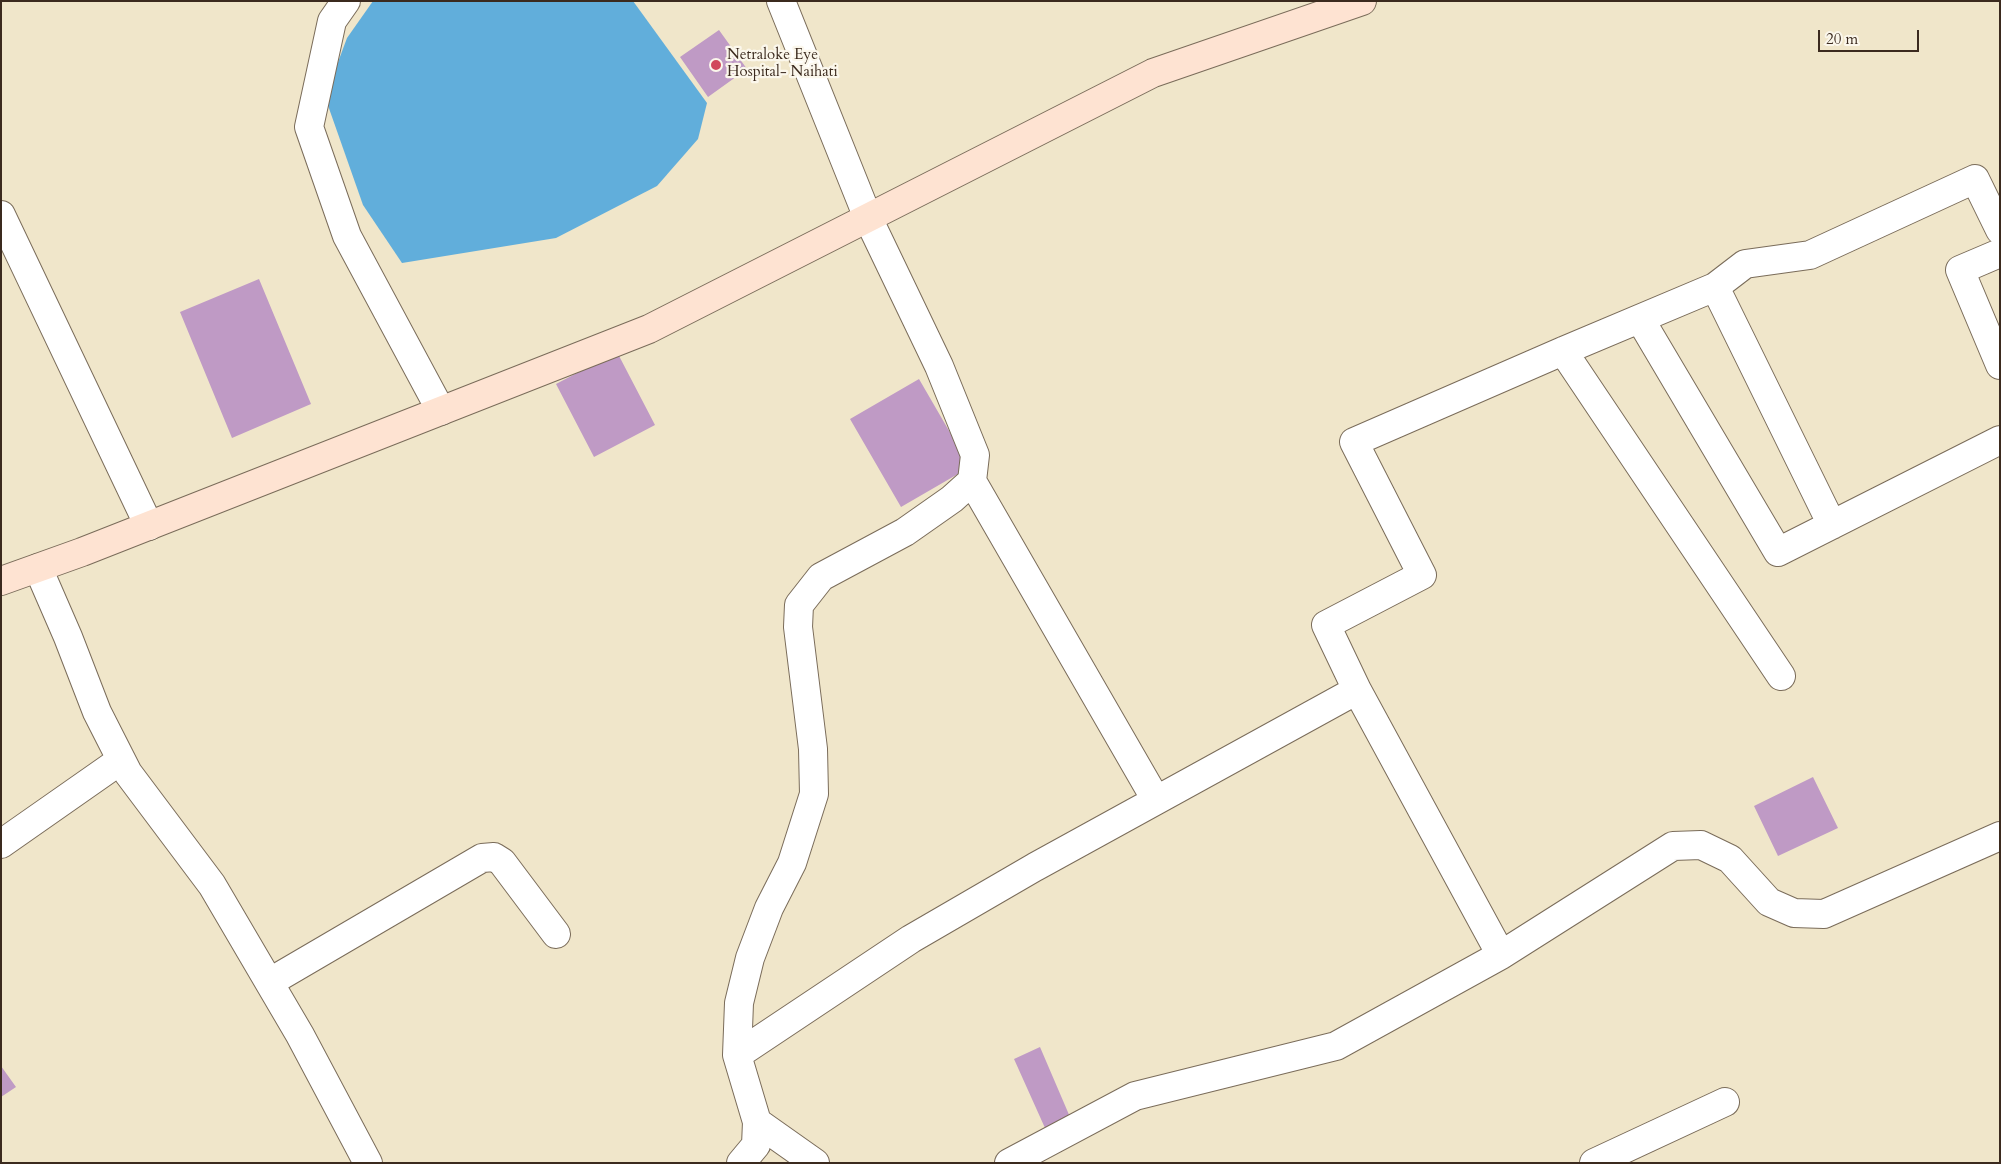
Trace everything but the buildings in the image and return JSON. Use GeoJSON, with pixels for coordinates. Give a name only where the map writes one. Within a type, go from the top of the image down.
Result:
{"type":"FeatureCollection","features":[{"type":"Feature","properties":{"kind":"main road"},"geometry":{"type":"LineString","coordinates":[[1,581],[149,526],[649,329],[1153,73],[1362,1]]}},
{"type":"Feature","properties":{"kind":"street"},"geometry":{"type":"LineString","coordinates":[[346,1],[332,21],[309,127],[347,236],[441,411]]}},
{"type":"Feature","properties":{"kind":"street"},"geometry":{"type":"LineString","coordinates":[[781,1],[868,218],[939,366],[974,455],[972,481],[1156,800]]}},
{"type":"Feature","properties":{"kind":"street"},"geometry":{"type":"LineString","coordinates":[[1501,955],[1357,690],[1326,625],[1422,575],[1354,442],[1563,350],[1715,288],[1744,264],[1810,255],[1975,179],[2000,230]]}},
{"type":"Feature","properties":{"kind":"street"},"geometry":{"type":"LineString","coordinates":[[1,215],[149,526]]}},
{"type":"Feature","properties":{"kind":"street"},"geometry":{"type":"LineString","coordinates":[[2000,253],[1960,270],[2000,364]]}},
{"type":"Feature","properties":{"kind":"street"},"geometry":{"type":"LineString","coordinates":[[1715,288],[1832,525]]}},
{"type":"Feature","properties":{"kind":"street"},"geometry":{"type":"LineString","coordinates":[[1640,318],[1778,552],[2000,440]]}},
{"type":"Feature","properties":{"kind":"street"},"geometry":{"type":"LineString","coordinates":[[1563,350],[1781,676]]}},
{"type":"Feature","properties":{"kind":"street"},"geometry":{"type":"LineString","coordinates":[[741,1163],[756,1145],[757,1122],[737,1055],[739,1003],[750,958],[769,908],[792,863],[814,794],[813,749],[798,627],[799,605],[821,577],[905,532],[952,499],[972,481]]}},
{"type":"Feature","properties":{"kind":"street"},"geometry":{"type":"LineString","coordinates":[[38,568],[68,637],[97,712],[128,773],[212,885],[270,982],[368,1163]]}},
{"type":"Feature","properties":{"kind":"street"},"geometry":{"type":"LineString","coordinates":[[737,1055],[911,940],[1034,867],[1357,690]]}},
{"type":"Feature","properties":{"kind":"street"},"geometry":{"type":"LineString","coordinates":[[1,844],[121,760]]}},
{"type":"Feature","properties":{"kind":"street"},"geometry":{"type":"LineString","coordinates":[[1009,1163],[1134,1096],[1336,1046],[1501,955],[1673,846],[1701,845],[1730,859],[1769,902],[1794,913],[1824,914],[2000,836]]}},
{"type":"Feature","properties":{"kind":"street"},"geometry":{"type":"LineString","coordinates":[[270,982],[482,858],[494,858],[502,862],[556,934]]}},
{"type":"Feature","properties":{"kind":"street"},"geometry":{"type":"LineString","coordinates":[[1594,1163],[1623,1157],[1725,1102]]}},
{"type":"Feature","properties":{"kind":"street"},"geometry":{"type":"LineString","coordinates":[[757,1122],[815,1163]]}},
{"type":"Feature","properties":{"kind":"water"},"geometry":{"type":"Polygon","coordinates":[[[373,1],[633,1],[707,103],[698,139],[657,186],[556,238],[402,263],[363,205],[325,97],[347,38],[373,1]]]}},
{"type":"Feature","properties":{"kind":"place","name":"Netraloke Eye Hospital- Naihati"},"geometry":{"type":"Point","coordinates":[716,65]}}]}
